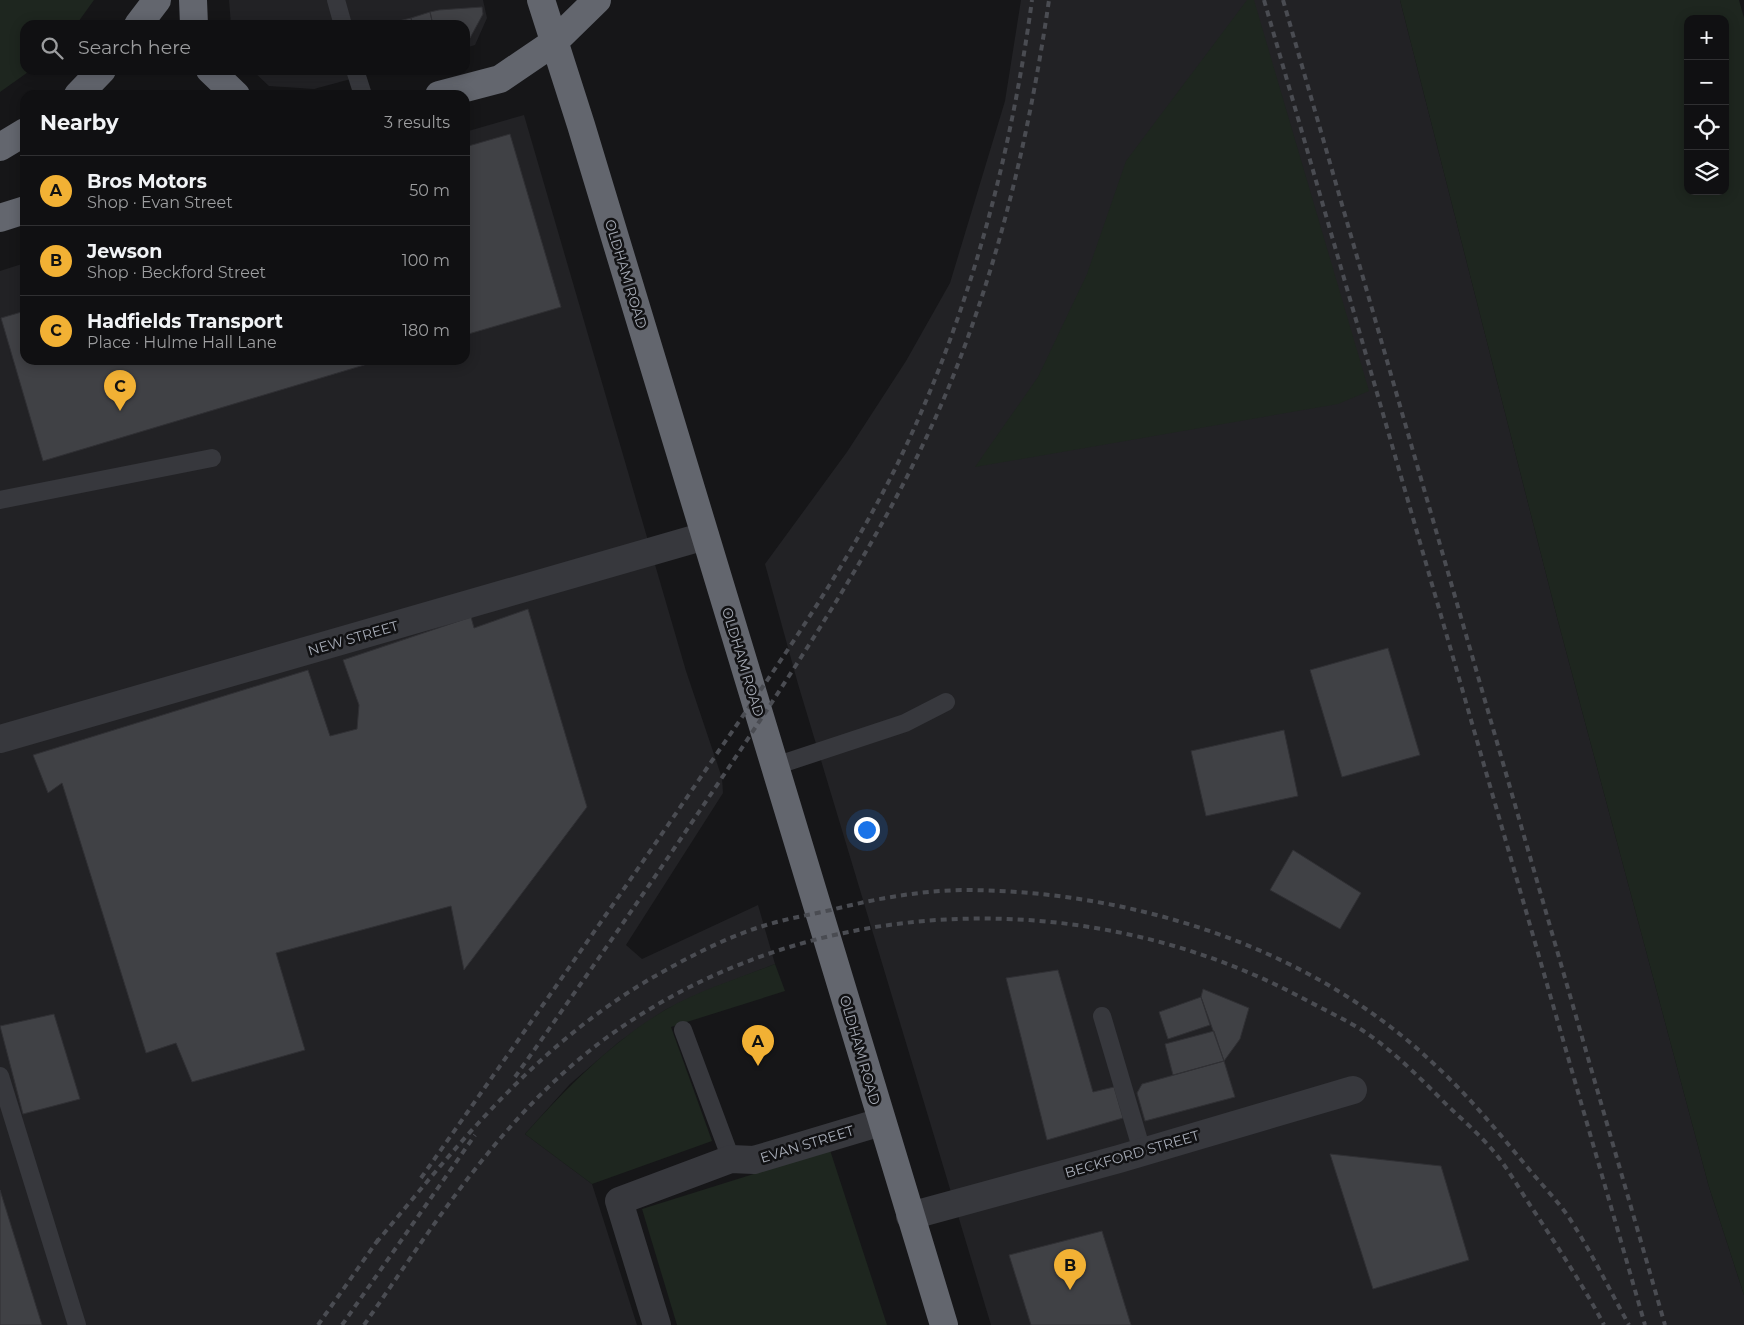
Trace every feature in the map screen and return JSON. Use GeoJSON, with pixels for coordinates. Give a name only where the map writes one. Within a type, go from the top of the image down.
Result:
{"type":"FeatureCollection","features":[{"type":"Feature","properties":{"kind":"highway"},"geometry":{"type":"LineString","coordinates":[[142,20],[156,0]]}},
{"type":"Feature","properties":{"kind":"highway"},"geometry":{"type":"LineString","coordinates":[[193,0],[194,20]]}},
{"type":"Feature","properties":{"kind":"highway","name":"OLDHAM ROAD"},"geometry":{"type":"LineString","coordinates":[[541,0],[553,43],[581,125],[881,1122],[944,1325]]}},
{"type":"Feature","properties":{"kind":"highway"},"geometry":{"type":"LineString","coordinates":[[457,90],[500,79],[553,43],[597,0]]}},
{"type":"Feature","properties":{"kind":"highway"},"geometry":{"type":"LineString","coordinates":[[83,90],[97,75]]}},
{"type":"Feature","properties":{"kind":"highway"},"geometry":{"type":"LineString","coordinates":[[215,75],[231,90]]}},
{"type":"Feature","properties":{"kind":"highway"},"geometry":{"type":"LineString","coordinates":[[0,147],[20,135]]}},
{"type":"Feature","properties":{"kind":"highway"},"geometry":{"type":"LineString","coordinates":[[0,218],[20,212]]}},
{"type":"Feature","properties":{"kind":"street","name":"NEW STREET"},"geometry":{"type":"LineString","coordinates":[[0,739],[705,536]]}},
{"type":"Feature","properties":{"kind":"street","name":"BECKFORD STREET"},"geometry":{"type":"LineString","coordinates":[[910,1216],[1353,1090]]}},
{"type":"Feature","properties":{"kind":"street","name":"EVAN STREET"},"geometry":{"type":"LineString","coordinates":[[658,1325],[619,1201],[731,1159],[754,1160],[881,1122]]}},
{"type":"Feature","properties":{"kind":"lane"},"geometry":{"type":"LineString","coordinates":[[336,0],[342,20]]}},
{"type":"Feature","properties":{"kind":"lane"},"geometry":{"type":"LineString","coordinates":[[356,75],[361,90]]}},
{"type":"Feature","properties":{"kind":"lane"},"geometry":{"type":"LineString","coordinates":[[0,500],[212,458]]}},
{"type":"Feature","properties":{"kind":"lane"},"geometry":{"type":"LineString","coordinates":[[775,766],[905,723],[946,702]]}},
{"type":"Feature","properties":{"kind":"lane"},"geometry":{"type":"LineString","coordinates":[[1102,1016],[1142,1151]]}},
{"type":"Feature","properties":{"kind":"lane"},"geometry":{"type":"LineString","coordinates":[[683,1030],[731,1159]]}},
{"type":"Feature","properties":{"kind":"lane"},"geometry":{"type":"LineString","coordinates":[[0,1076],[77,1325]]}},
{"type":"Feature","properties":{"kind":"shaded area"},"geometry":{"type":"Polygon","coordinates":[[[0,0],[94,0],[80,20],[20,20],[20,75],[24,75],[0,92],[0,0]]]}},
{"type":"Feature","properties":{"kind":"shaded area"},"geometry":{"type":"Polygon","coordinates":[[[229,0],[483,0],[487,18],[475,45],[470,46],[470,20],[231,20],[229,0]]]}},
{"type":"Feature","properties":{"kind":"shaded area"},"geometry":{"type":"Polygon","coordinates":[[[1021,0],[1400,0],[1558,621],[1709,1187],[1744,1295],[1744,1325],[991,1325],[798,684],[765,564],[847,452],[906,361],[950,283],[1005,101],[1021,0]]]}},
{"type":"Feature","properties":{"kind":"shaded area"},"geometry":{"type":"Polygon","coordinates":[[[1247,0],[1254,0],[1369,391],[1338,404],[975,467],[1038,377],[1087,274],[1126,161],[1247,0]]]}},
{"type":"Feature","properties":{"kind":"shaded area"},"geometry":{"type":"Polygon","coordinates":[[[1400,0],[1739,0],[1744,18],[1744,1295],[1709,1187],[1558,621],[1400,0]]]}},
{"type":"Feature","properties":{"kind":"shaded area"},"geometry":{"type":"Polygon","coordinates":[[[257,75],[366,75],[314,89],[269,86],[257,75]]]}},
{"type":"Feature","properties":{"kind":"shaded area"},"geometry":{"type":"Polygon","coordinates":[[[524,115],[686,671],[722,778],[723,793],[626,945],[642,959],[758,905],[775,964],[694,996],[665,1010],[619,1042],[570,1084],[525,1134],[592,1184],[637,1325],[0,1325],[0,271],[20,265],[20,365],[470,365],[470,131],[524,115]]]}},
{"type":"Feature","properties":{"kind":"shaded area"},"geometry":{"type":"Polygon","coordinates":[[[775,964],[785,991],[671,1027],[712,1141],[592,1184],[525,1134],[590,1067],[626,1036],[645,1023],[691,996],[775,964]]]}},
{"type":"Feature","properties":{"kind":"shaded area"},"geometry":{"type":"Polygon","coordinates":[[[830,1150],[887,1325],[677,1325],[642,1209],[830,1150]]]}},
{"type":"Feature","properties":{"kind":"building"},"geometry":{"type":"Polygon","coordinates":[[[482,7],[483,14],[470,38],[470,20],[432,20],[430,12],[482,7]]]}},
{"type":"Feature","properties":{"kind":"building"},"geometry":{"type":"Polygon","coordinates":[[[430,12],[432,20],[412,20],[411,18],[430,12]]]}},
{"type":"Feature","properties":{"kind":"building"},"geometry":{"type":"Polygon","coordinates":[[[510,134],[561,307],[470,334],[470,146],[510,134]]]}},
{"type":"Feature","properties":{"kind":"building"},"geometry":{"type":"Polygon","coordinates":[[[20,312],[20,365],[364,365],[43,461],[1,318],[20,312]]]}},
{"type":"Feature","properties":{"kind":"building"},"geometry":{"type":"Polygon","coordinates":[[[528,609],[587,807],[464,970],[451,906],[276,953],[305,1050],[192,1082],[176,1043],[146,1053],[62,783],[48,793],[33,755],[308,670],[330,736],[357,729],[359,705],[343,660],[471,617],[474,628],[528,609]]]}},
{"type":"Feature","properties":{"kind":"building"},"geometry":{"type":"Polygon","coordinates":[[[1388,648],[1420,755],[1342,777],[1310,670],[1388,648]]]}},
{"type":"Feature","properties":{"kind":"building"},"geometry":{"type":"Polygon","coordinates":[[[1284,730],[1298,796],[1206,816],[1191,751],[1284,730]]]}},
{"type":"Feature","properties":{"kind":"building"},"geometry":{"type":"Polygon","coordinates":[[[1293,850],[1361,893],[1340,929],[1270,890],[1293,850]]]}},
{"type":"Feature","properties":{"kind":"building"},"geometry":{"type":"Polygon","coordinates":[[[1058,970],[1093,1092],[1114,1087],[1123,1118],[1047,1140],[1006,978],[1058,970]]]}},
{"type":"Feature","properties":{"kind":"building"},"geometry":{"type":"Polygon","coordinates":[[[1203,989],[1249,1008],[1240,1039],[1224,1061],[1201,997],[1203,989]]]}},
{"type":"Feature","properties":{"kind":"building"},"geometry":{"type":"Polygon","coordinates":[[[1201,997],[1210,1025],[1168,1039],[1159,1012],[1201,997]]]}},
{"type":"Feature","properties":{"kind":"building"},"geometry":{"type":"Polygon","coordinates":[[[54,1014],[80,1099],[23,1114],[0,1026],[54,1014]]]}},
{"type":"Feature","properties":{"kind":"building"},"geometry":{"type":"Polygon","coordinates":[[[1214,1031],[1224,1061],[1173,1075],[1165,1044],[1214,1031]]]}},
{"type":"Feature","properties":{"kind":"building"},"geometry":{"type":"Polygon","coordinates":[[[1224,1061],[1235,1097],[1145,1121],[1137,1093],[1142,1084],[1224,1061]]]}},
{"type":"Feature","properties":{"kind":"building"},"geometry":{"type":"Polygon","coordinates":[[[1330,1154],[1441,1166],[1469,1260],[1373,1289],[1330,1154]]]}},
{"type":"Feature","properties":{"kind":"building"},"geometry":{"type":"Polygon","coordinates":[[[0,1190],[42,1325],[0,1325],[0,1190]]]}},
{"type":"Feature","properties":{"kind":"building"},"geometry":{"type":"Polygon","coordinates":[[[1102,1231],[1131,1325],[1031,1325],[1009,1255],[1102,1231]]]}},
{"type":"Feature","properties":{"kind":"railway"},"geometry":{"type":"LineString","coordinates":[[421,1178],[601,923],[781,660],[852,548],[894,471],[920,415],[943,358],[964,300],[982,241],[998,182],[1011,122],[1032,0]]}},
{"type":"Feature","properties":{"kind":"railway"},"geometry":{"type":"LineString","coordinates":[[515,1077],[640,899],[761,719],[839,597],[910,472],[950,384],[984,291],[1023,147],[1049,0]]}},
{"type":"Feature","properties":{"kind":"railway"},"geometry":{"type":"LineString","coordinates":[[1264,0],[1645,1325]]}},
{"type":"Feature","properties":{"kind":"railway"},"geometry":{"type":"LineString","coordinates":[[1283,0],[1665,1325]]}},
{"type":"Feature","properties":{"kind":"railway"},"geometry":{"type":"LineString","coordinates":[[376,1243],[469,1133],[535,1066],[571,1034],[609,1005],[677,964],[748,931],[788,919],[863,902],[912,894],[962,890],[1025,893],[1089,901],[1152,914],[1214,933],[1274,957],[1332,987],[1385,1023],[1434,1064],[1459,1089],[1559,1204],[1584,1243],[1629,1325]]}},
{"type":"Feature","properties":{"kind":"railway"},"geometry":{"type":"LineString","coordinates":[[364,1325],[445,1209],[503,1135],[535,1100],[569,1068],[606,1038],[686,989],[771,953],[859,930],[950,919],[1042,921],[1133,935],[1221,962],[1306,1000],[1362,1030],[1408,1067],[1479,1135],[1495,1153],[1570,1267],[1604,1325]]}},
{"type":"Feature","properties":{"kind":"railway"},"geometry":{"type":"LineString","coordinates":[[342,1325],[475,1135]]}},
{"type":"Feature","properties":{"kind":"railway"},"geometry":{"type":"LineString","coordinates":[[318,1325],[380,1237]]}},
{"type":"Feature","properties":{"kind":"place","name":"Hadfields Transport"},"geometry":{"type":"Point","coordinates":[120,411]}},
{"type":"Feature","properties":{"kind":"place","name":"Bros Motors"},"geometry":{"type":"Point","coordinates":[758,1066]}},
{"type":"Feature","properties":{"kind":"place","name":"Jewson"},"geometry":{"type":"Point","coordinates":[1070,1290]}}]}
